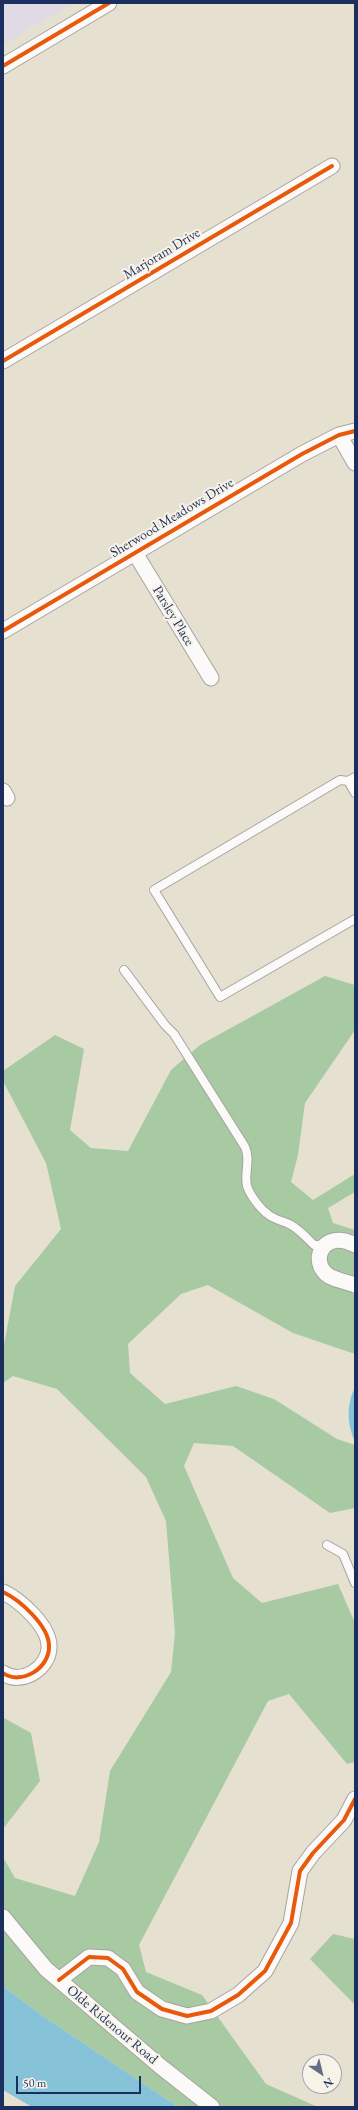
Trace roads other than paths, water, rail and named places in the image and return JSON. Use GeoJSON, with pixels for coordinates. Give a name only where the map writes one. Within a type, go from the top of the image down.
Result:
{"type":"FeatureCollection","features":[{"type":"Feature","properties":{"kind":"street"},"geometry":{"type":"LineString","coordinates":[[3,66],[109,3]]}},
{"type":"Feature","properties":{"kind":"street","name":"Marjoram Drive"},"geometry":{"type":"LineString","coordinates":[[3,360],[332,166]]}},
{"type":"Feature","properties":{"kind":"street","name":"Sherwood Meadows Drive"},"geometry":{"type":"LineString","coordinates":[[3,631],[302,454],[339,435],[355,431]]}},
{"type":"Feature","properties":{"kind":"street"},"geometry":{"type":"LineString","coordinates":[[339,435],[355,463]]}},
{"type":"Feature","properties":{"kind":"street","name":"Parsley Place"},"geometry":{"type":"LineString","coordinates":[[135,553],[211,678]]}},
{"type":"Feature","properties":{"kind":"street"},"geometry":{"type":"LineString","coordinates":[[355,1244],[345,1240],[334,1239],[324,1245],[319,1256],[321,1267],[329,1276],[355,1285]]}},
{"type":"Feature","properties":{"kind":"street"},"geometry":{"type":"LineString","coordinates":[[3,1592],[20,1602],[38,1620],[48,1640],[49,1647],[47,1658],[42,1665],[30,1675],[14,1678],[3,1673]]}},
{"type":"Feature","properties":{"kind":"street"},"geometry":{"type":"LineString","coordinates":[[59,1980],[89,1957],[108,1958],[123,1969],[138,1992],[162,2009],[187,2016],[212,2011],[238,1995],[265,1971],[291,1923],[300,1871],[313,1853],[344,1820],[355,1799]]}},
{"type":"Feature","properties":{"kind":"street","name":"Olde Ridenour Road"},"geometry":{"type":"LineString","coordinates":[[3,1917],[46,1968],[59,1980],[160,2066],[212,2107]]}},
{"type":"Feature","properties":{"kind":"lane"},"geometry":{"type":"LineString","coordinates":[[355,793],[351,779],[340,780],[154,890],[220,997],[355,919]]}},
{"type":"Feature","properties":{"kind":"lane"},"geometry":{"type":"LineString","coordinates":[[124,970],[165,1025],[174,1034],[245,1146],[249,1155],[246,1173],[248,1187],[259,1206],[269,1215],[291,1224],[314,1246],[324,1245]]}},
{"type":"Feature","properties":{"kind":"lane"},"geometry":{"type":"LineString","coordinates":[[327,1545],[343,1554],[355,1583]]}},
{"type":"Feature","properties":{"kind":"water"},"geometry":{"type":"Polygon","coordinates":[[[355,1387],[355,1442],[350,1428],[349,1408],[355,1387]]]}},
{"type":"Feature","properties":{"kind":"water"},"geometry":{"type":"Polygon","coordinates":[[[3,1986],[43,2016],[178,2107],[32,2107],[3,2090],[3,1986]]]}}]}
